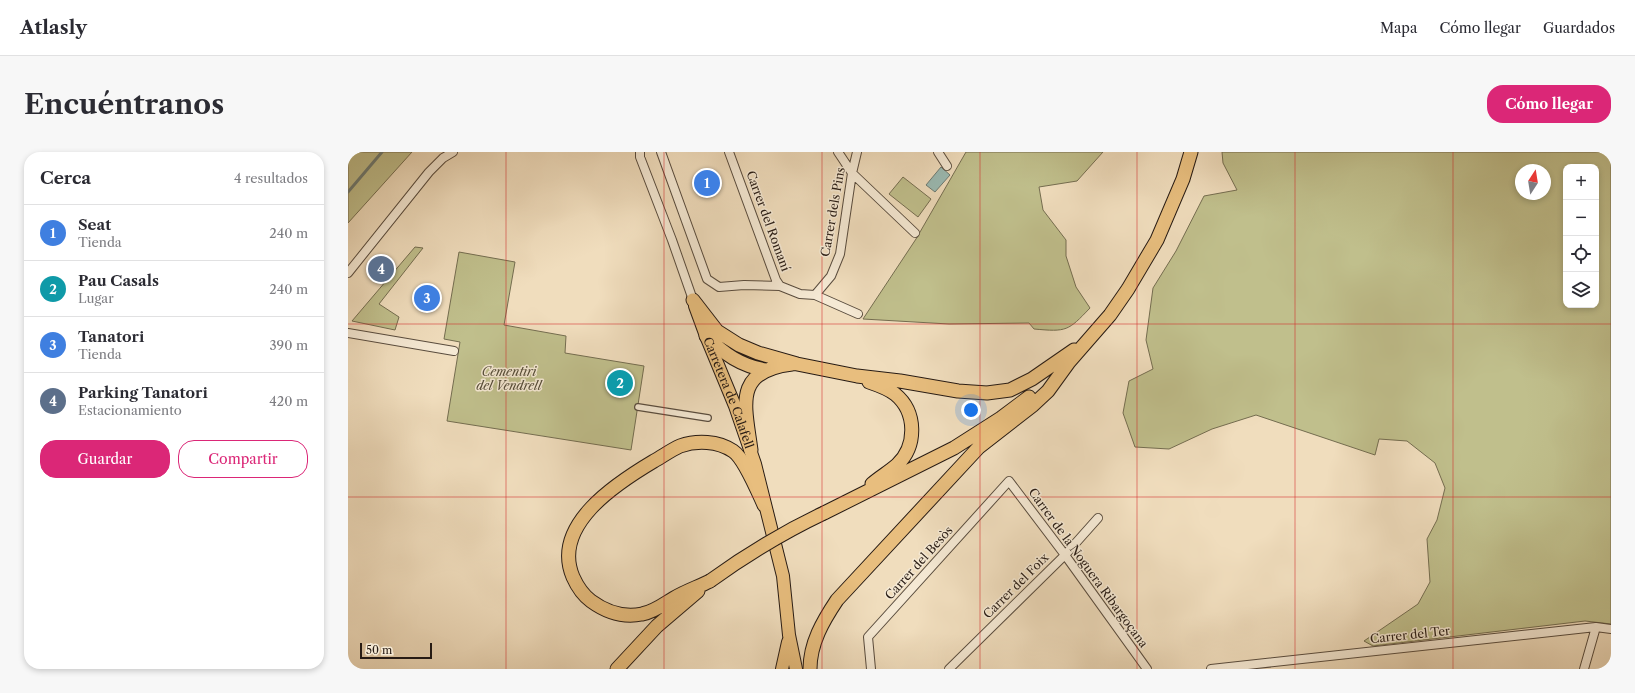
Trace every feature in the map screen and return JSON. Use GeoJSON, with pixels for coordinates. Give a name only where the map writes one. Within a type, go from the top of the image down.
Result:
{"type":"FeatureCollection","features":[{"type":"Feature","properties":{"kind":"highway"},"geometry":{"type":"LineString","coordinates":[[810,669],[815,640],[822,621],[837,600],[980,447],[1033,405],[1048,391],[1069,362],[1110,315],[1143,265],[1157,240],[1183,179],[1191,152]]}},
{"type":"Feature","properties":{"kind":"highway"},"geometry":{"type":"LineString","coordinates":[[693,300],[717,331],[739,345],[758,353],[796,364],[857,376],[900,381],[972,393],[1010,390],[1032,379],[1088,340]]}},
{"type":"Feature","properties":{"kind":"highway"},"geometry":{"type":"LineString","coordinates":[[706,336],[722,352],[739,362],[758,369],[766,370]]}},
{"type":"Feature","properties":{"kind":"highway"},"geometry":{"type":"LineString","coordinates":[[617,669],[657,626],[710,581],[743,557],[796,526],[954,448],[1001,418],[1033,394],[1069,362]]}},
{"type":"Feature","properties":{"kind":"highway"},"geometry":{"type":"LineString","coordinates":[[751,450],[745,402],[747,391],[758,375],[766,370],[796,364]]}},
{"type":"Feature","properties":{"kind":"highway"},"geometry":{"type":"LineString","coordinates":[[855,498],[897,465],[907,451],[912,436],[910,413],[902,401],[889,391],[857,376]]}},
{"type":"Feature","properties":{"kind":"highway"},"geometry":{"type":"LineString","coordinates":[[710,581],[676,597],[654,610],[642,614],[625,616],[611,613],[587,598],[577,586],[570,570],[569,556],[573,533],[597,502],[613,489],[638,470],[681,446],[690,444],[710,442],[723,445],[734,451],[740,458],[764,505]]}},
{"type":"Feature","properties":{"kind":"main road","name":"Carretera de Calafell"},"geometry":{"type":"LineString","coordinates":[[693,300],[751,450],[783,576],[789,635],[796,669]]}},
{"type":"Feature","properties":{"kind":"main road","name":"Carretera de Calafell"},"geometry":{"type":"LineString","coordinates":[[782,669],[789,635]]}},
{"type":"Feature","properties":{"kind":"street"},"geometry":{"type":"LineString","coordinates":[[348,273],[429,172],[443,158],[453,152]]}},
{"type":"Feature","properties":{"kind":"street"},"geometry":{"type":"LineString","coordinates":[[661,152],[707,279],[719,287],[744,285],[780,286]]}},
{"type":"Feature","properties":{"kind":"street","name":"Carrer del Romaní"},"geometry":{"type":"LineString","coordinates":[[729,152],[776,280],[780,286],[800,294],[815,295],[858,314]]}},
{"type":"Feature","properties":{"kind":"street"},"geometry":{"type":"LineString","coordinates":[[838,152],[852,173],[915,233]]}},
{"type":"Feature","properties":{"kind":"street","name":"Carrer dels Pins"},"geometry":{"type":"LineString","coordinates":[[815,295],[831,276],[840,254],[852,173],[857,152]]}},
{"type":"Feature","properties":{"kind":"street"},"geometry":{"type":"LineString","coordinates":[[938,152],[947,166]]}},
{"type":"Feature","properties":{"kind":"street","name":"Carretera de Calafell"},"geometry":{"type":"LineString","coordinates":[[638,154],[672,240],[693,300]]}},
{"type":"Feature","properties":{"kind":"street"},"geometry":{"type":"LineString","coordinates":[[348,333],[454,351]]}},
{"type":"Feature","properties":{"kind":"street"},"geometry":{"type":"LineString","coordinates":[[638,407],[708,418]]}},
{"type":"Feature","properties":{"kind":"street","name":"Carrer de la Noguera Ribargoçana"},"geometry":{"type":"LineString","coordinates":[[1009,481],[1065,555],[1147,669]]}},
{"type":"Feature","properties":{"kind":"street","name":"Carrer del Besòs"},"geometry":{"type":"LineString","coordinates":[[871,669],[868,637],[1009,481]]}},
{"type":"Feature","properties":{"kind":"street","name":"Carrer del Foix"},"geometry":{"type":"LineString","coordinates":[[949,669],[1065,555],[1098,518]]}},
{"type":"Feature","properties":{"kind":"street"},"geometry":{"type":"LineString","coordinates":[[1584,669],[1596,627]]}},
{"type":"Feature","properties":{"kind":"street","name":"Carrer del Ter"},"geometry":{"type":"LineString","coordinates":[[1211,669],[1269,666],[1596,627],[1611,629]]}},
{"type":"Feature","properties":{"kind":"green space"},"geometry":{"type":"Polygon","coordinates":[[[412,152],[348,223],[348,153],[412,152]]]}},
{"type":"Feature","properties":{"kind":"green space"},"geometry":{"type":"Polygon","coordinates":[[[966,152],[1103,152],[1077,181],[1039,187],[1043,210],[1066,240],[1066,256],[1076,287],[1090,308],[1071,326],[1060,330],[1054,330],[1034,329],[1029,323],[949,324],[863,319],[916,239],[966,152]]]}},
{"type":"Feature","properties":{"kind":"green space"},"geometry":{"type":"Polygon","coordinates":[[[1222,152],[1611,152],[1611,624],[1585,621],[1373,646],[1364,641],[1418,604],[1430,582],[1427,539],[1437,520],[1445,488],[1435,463],[1407,441],[1379,439],[1375,455],[1256,415],[1212,429],[1169,449],[1135,447],[1123,413],[1129,381],[1153,369],[1146,340],[1153,288],[1176,251],[1204,196],[1237,190],[1223,163],[1222,152]]]}},
{"type":"Feature","properties":{"kind":"green space"},"geometry":{"type":"Polygon","coordinates":[[[903,177],[931,199],[918,217],[889,194],[903,177]]]}},
{"type":"Feature","properties":{"kind":"green space"},"geometry":{"type":"Polygon","coordinates":[[[415,247],[423,248],[379,304],[399,317],[395,330],[352,321],[415,247]]]}},
{"type":"Feature","properties":{"kind":"green space","name":"Cementiri del Vendrell"},"geometry":{"type":"Polygon","coordinates":[[[459,252],[515,262],[504,325],[566,336],[565,353],[644,366],[631,450],[447,421],[460,342],[444,339],[459,252]]]}},
{"type":"Feature","properties":{"kind":"water"},"geometry":{"type":"Polygon","coordinates":[[[941,167],[950,175],[935,192],[926,185],[941,167]]]}},
{"type":"Feature","properties":{"kind":"waterway"},"geometry":{"type":"LineString","coordinates":[[348,192],[382,152]]}},
{"type":"Feature","properties":{"kind":"place","name":"Seat"},"geometry":{"type":"Point","coordinates":[707,183]}},
{"type":"Feature","properties":{"kind":"place","name":"Parking Tanatori"},"geometry":{"type":"Point","coordinates":[381,269]}},
{"type":"Feature","properties":{"kind":"place","name":"Tanatori"},"geometry":{"type":"Point","coordinates":[427,298]}},
{"type":"Feature","properties":{"kind":"place","name":"Pau Casals"},"geometry":{"type":"Point","coordinates":[620,383]}}]}
